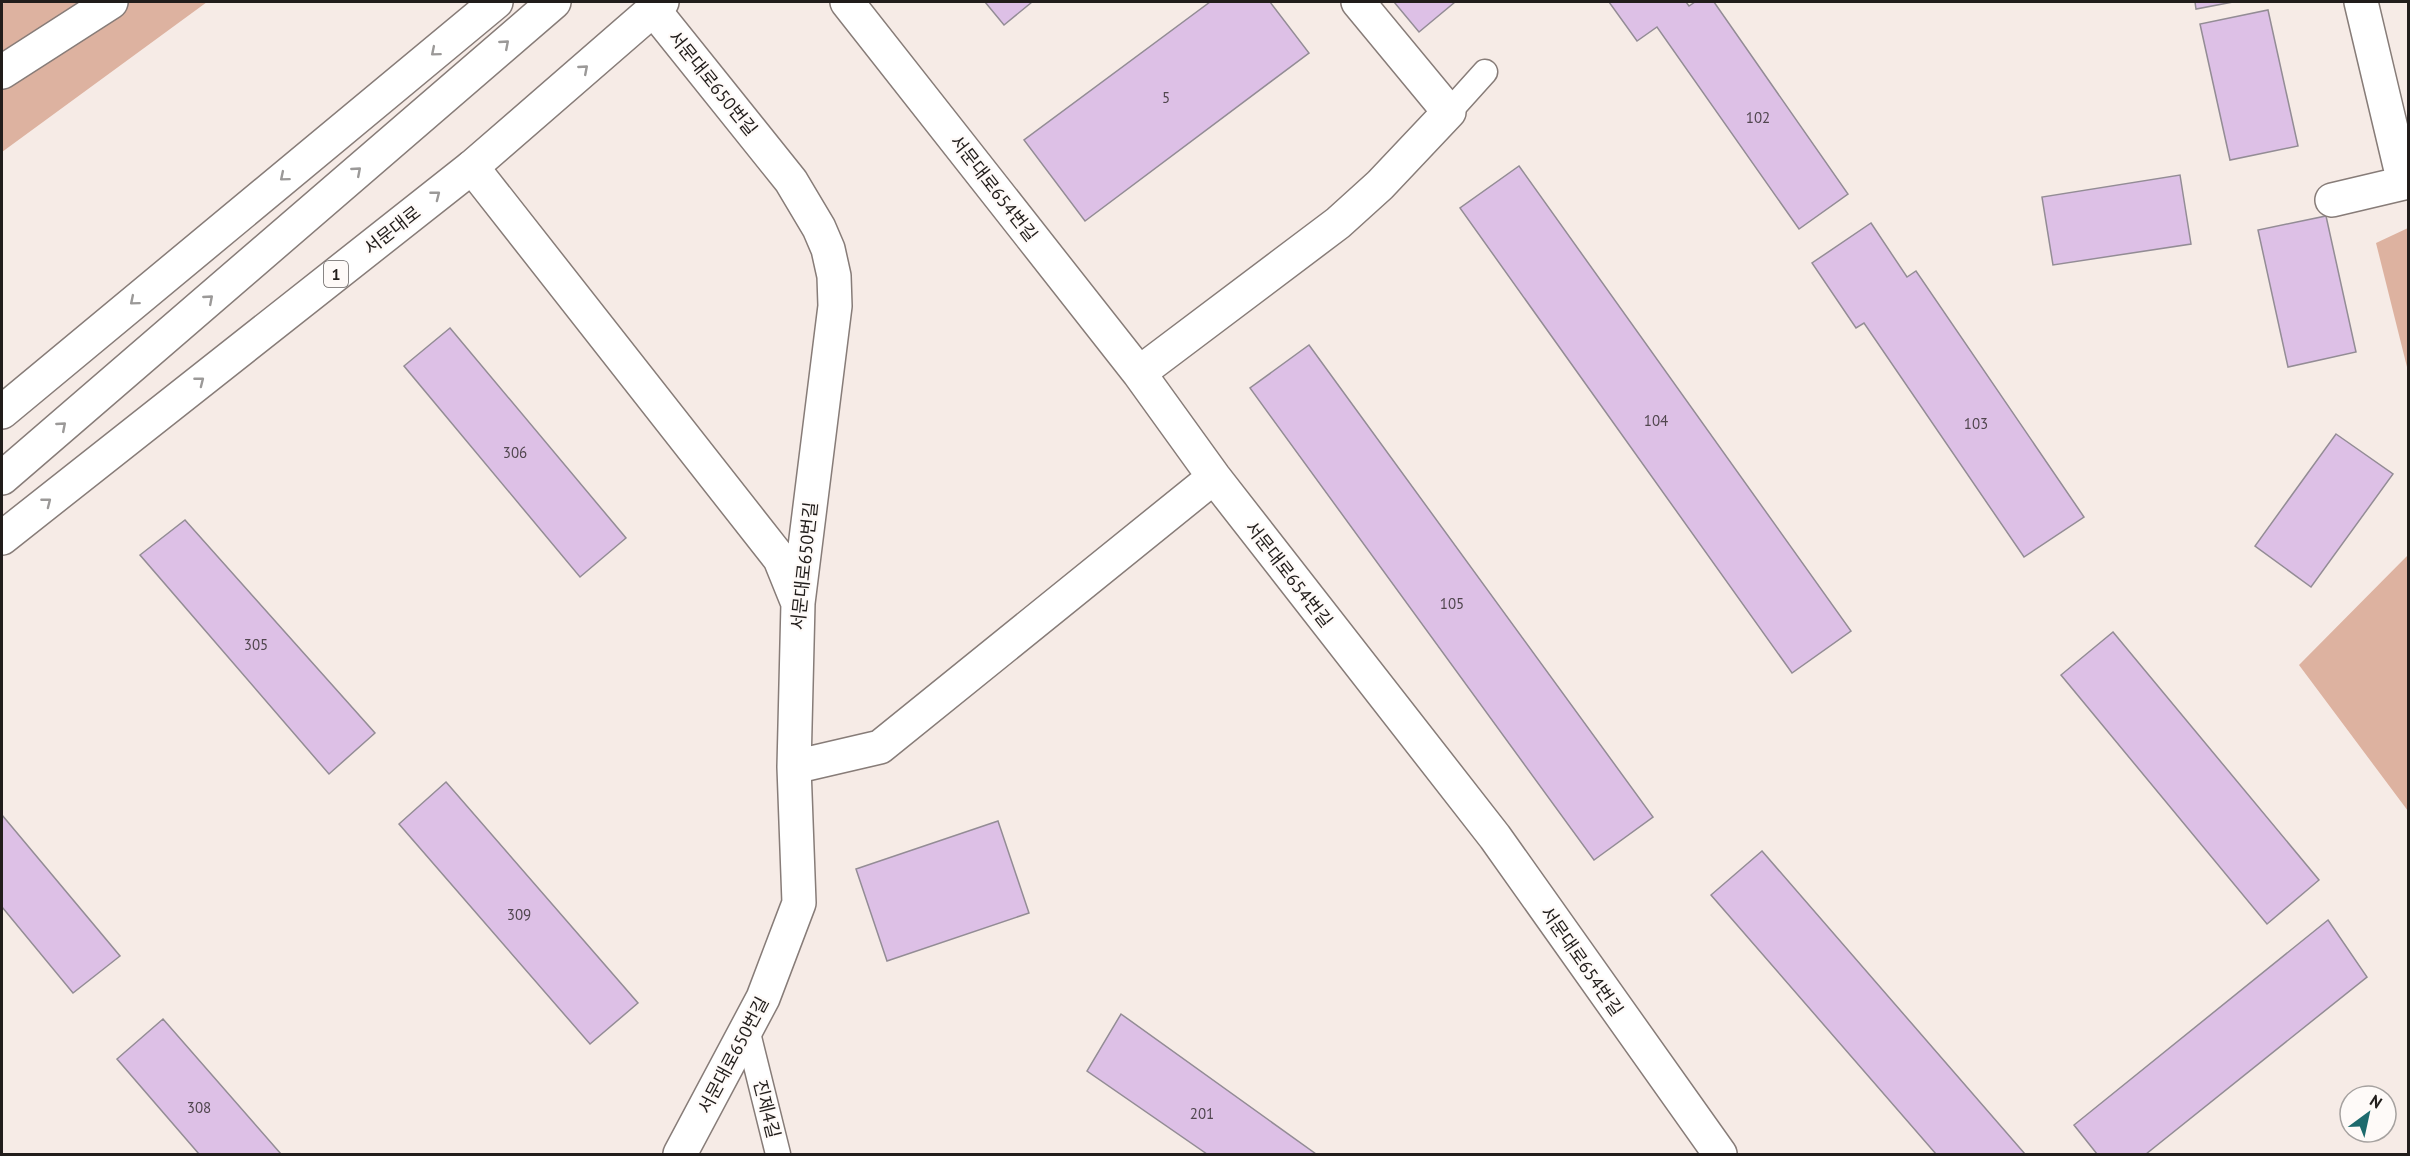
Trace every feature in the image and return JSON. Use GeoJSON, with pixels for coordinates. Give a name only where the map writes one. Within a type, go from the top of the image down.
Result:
{"type":"FeatureCollection","features":[{"type":"Feature","properties":{"kind":"street"},"geometry":{"type":"LineString","coordinates":[[2,72],[111,2]]}},
{"type":"Feature","properties":{"kind":"street"},"geometry":{"type":"LineString","coordinates":[[2,412],[496,2]]}},
{"type":"Feature","properties":{"kind":"street"},"geometry":{"type":"LineString","coordinates":[[2,478],[554,2]]}},
{"type":"Feature","properties":{"kind":"street","name":"서문대로654번길"},"geometry":{"type":"LineString","coordinates":[[847,2],[1139,373],[1214,477],[1495,837],[1720,1155]]}},
{"type":"Feature","properties":{"kind":"street"},"geometry":{"type":"LineString","coordinates":[[1139,373],[1338,223],[1380,185],[1449,112],[1358,2]]}},
{"type":"Feature","properties":{"kind":"street"},"geometry":{"type":"LineString","coordinates":[[2332,200],[2404,183],[2361,2]]}},
{"type":"Feature","properties":{"kind":"street","name":"서문대로"},"geometry":{"type":"LineString","coordinates":[[2,538],[472,167],[658,5]]}},
{"type":"Feature","properties":{"kind":"street","name":"서문대로650번길"},"geometry":{"type":"LineString","coordinates":[[658,5],[791,181],[819,228],[828,249],[834,276],[835,306],[798,603],[794,767],[799,903],[763,998],[680,1155]]}},
{"type":"Feature","properties":{"kind":"street"},"geometry":{"type":"LineString","coordinates":[[472,167],[780,559],[798,603]]}},
{"type":"Feature","properties":{"kind":"street"},"geometry":{"type":"LineString","coordinates":[[794,767],[880,747],[1214,477]]}},
{"type":"Feature","properties":{"kind":"lane"},"geometry":{"type":"LineString","coordinates":[[1449,112],[1485,72]]}},
{"type":"Feature","properties":{"kind":"lane","name":"진제4길"},"geometry":{"type":"LineString","coordinates":[[747,1029],[778,1155]]}},
{"type":"Feature","properties":{"kind":"shaded area"},"geometry":{"type":"Polygon","coordinates":[[[6,2],[207,2],[2,152],[2,4],[6,2]]]}},
{"type":"Feature","properties":{"kind":"shaded area"},"geometry":{"type":"Polygon","coordinates":[[[2408,228],[2408,371],[2376,243],[2408,228]]]}},
{"type":"Feature","properties":{"kind":"shaded area"},"geometry":{"type":"Polygon","coordinates":[[[2408,555],[2408,811],[2299,665],[2408,555]]]}},
{"type":"Feature","properties":{"kind":"building"},"geometry":{"type":"Polygon","coordinates":[[[985,2],[1032,2],[1004,25],[985,2]]]}},
{"type":"Feature","properties":{"kind":"building"},"geometry":{"type":"Polygon","coordinates":[[[1210,2],[1270,2],[1309,53],[1085,221],[1024,140],[1210,2]]]}},
{"type":"Feature","properties":{"kind":"building"},"geometry":{"type":"Polygon","coordinates":[[[1394,2],[1455,2],[1419,32],[1394,2]]]}},
{"type":"Feature","properties":{"kind":"building"},"geometry":{"type":"Polygon","coordinates":[[[1609,2],[1686,2],[1689,6],[1695,2],[1714,2],[1848,194],[1799,229],[1657,27],[1637,41],[1609,2]]]}},
{"type":"Feature","properties":{"kind":"building"},"geometry":{"type":"Polygon","coordinates":[[[2195,2],[2233,2],[2196,9],[2195,2]]]}},
{"type":"Feature","properties":{"kind":"building"},"geometry":{"type":"Polygon","coordinates":[[[2268,10],[2298,146],[2230,160],[2200,24],[2268,10]]]}},
{"type":"Feature","properties":{"kind":"building"},"geometry":{"type":"Polygon","coordinates":[[[1519,166],[1851,631],[1792,673],[1460,208],[1519,166]]]}},
{"type":"Feature","properties":{"kind":"building"},"geometry":{"type":"Polygon","coordinates":[[[2180,175],[2191,244],[2053,265],[2042,197],[2180,175]]]}},
{"type":"Feature","properties":{"kind":"building"},"geometry":{"type":"Polygon","coordinates":[[[2326,216],[2356,352],[2288,367],[2258,230],[2326,216]]]}},
{"type":"Feature","properties":{"kind":"building"},"geometry":{"type":"Polygon","coordinates":[[[1871,223],[1907,277],[1916,271],[2084,517],[2024,557],[1864,323],[1856,328],[1812,263],[1871,223]]]}},
{"type":"Feature","properties":{"kind":"building"},"geometry":{"type":"Polygon","coordinates":[[[450,328],[626,538],[580,577],[404,366],[450,328]]]}},
{"type":"Feature","properties":{"kind":"building"},"geometry":{"type":"Polygon","coordinates":[[[1309,345],[1653,817],[1594,860],[1250,388],[1309,345]]]}},
{"type":"Feature","properties":{"kind":"building"},"geometry":{"type":"Polygon","coordinates":[[[2336,434],[2393,474],[2311,587],[2255,546],[2336,434]]]}},
{"type":"Feature","properties":{"kind":"building"},"geometry":{"type":"Polygon","coordinates":[[[185,520],[375,733],[329,774],[140,555],[185,520]]]}},
{"type":"Feature","properties":{"kind":"building"},"geometry":{"type":"Polygon","coordinates":[[[2113,632],[2319,880],[2267,924],[2061,675],[2113,632]]]}},
{"type":"Feature","properties":{"kind":"building"},"geometry":{"type":"Polygon","coordinates":[[[446,782],[638,1003],[590,1044],[399,824],[446,782]]]}},
{"type":"Feature","properties":{"kind":"building"},"geometry":{"type":"Polygon","coordinates":[[[2,815],[120,956],[73,993],[2,907],[2,815]]]}},
{"type":"Feature","properties":{"kind":"building"},"geometry":{"type":"Polygon","coordinates":[[[998,821],[1029,913],[887,961],[856,869],[998,821]]]}},
{"type":"Feature","properties":{"kind":"building"},"geometry":{"type":"Polygon","coordinates":[[[1762,851],[2025,1154],[1936,1154],[1711,895],[1762,851]]]}},
{"type":"Feature","properties":{"kind":"building"},"geometry":{"type":"Polygon","coordinates":[[[2328,920],[2367,977],[2146,1154],[2097,1154],[2074,1125],[2328,920]]]}},
{"type":"Feature","properties":{"kind":"building"},"geometry":{"type":"Polygon","coordinates":[[[1121,1014],[1316,1154],[1207,1154],[1087,1071],[1121,1014]]]}},
{"type":"Feature","properties":{"kind":"building"},"geometry":{"type":"Polygon","coordinates":[[[163,1019],[281,1154],[199,1154],[117,1059],[163,1019]]]}}]}
